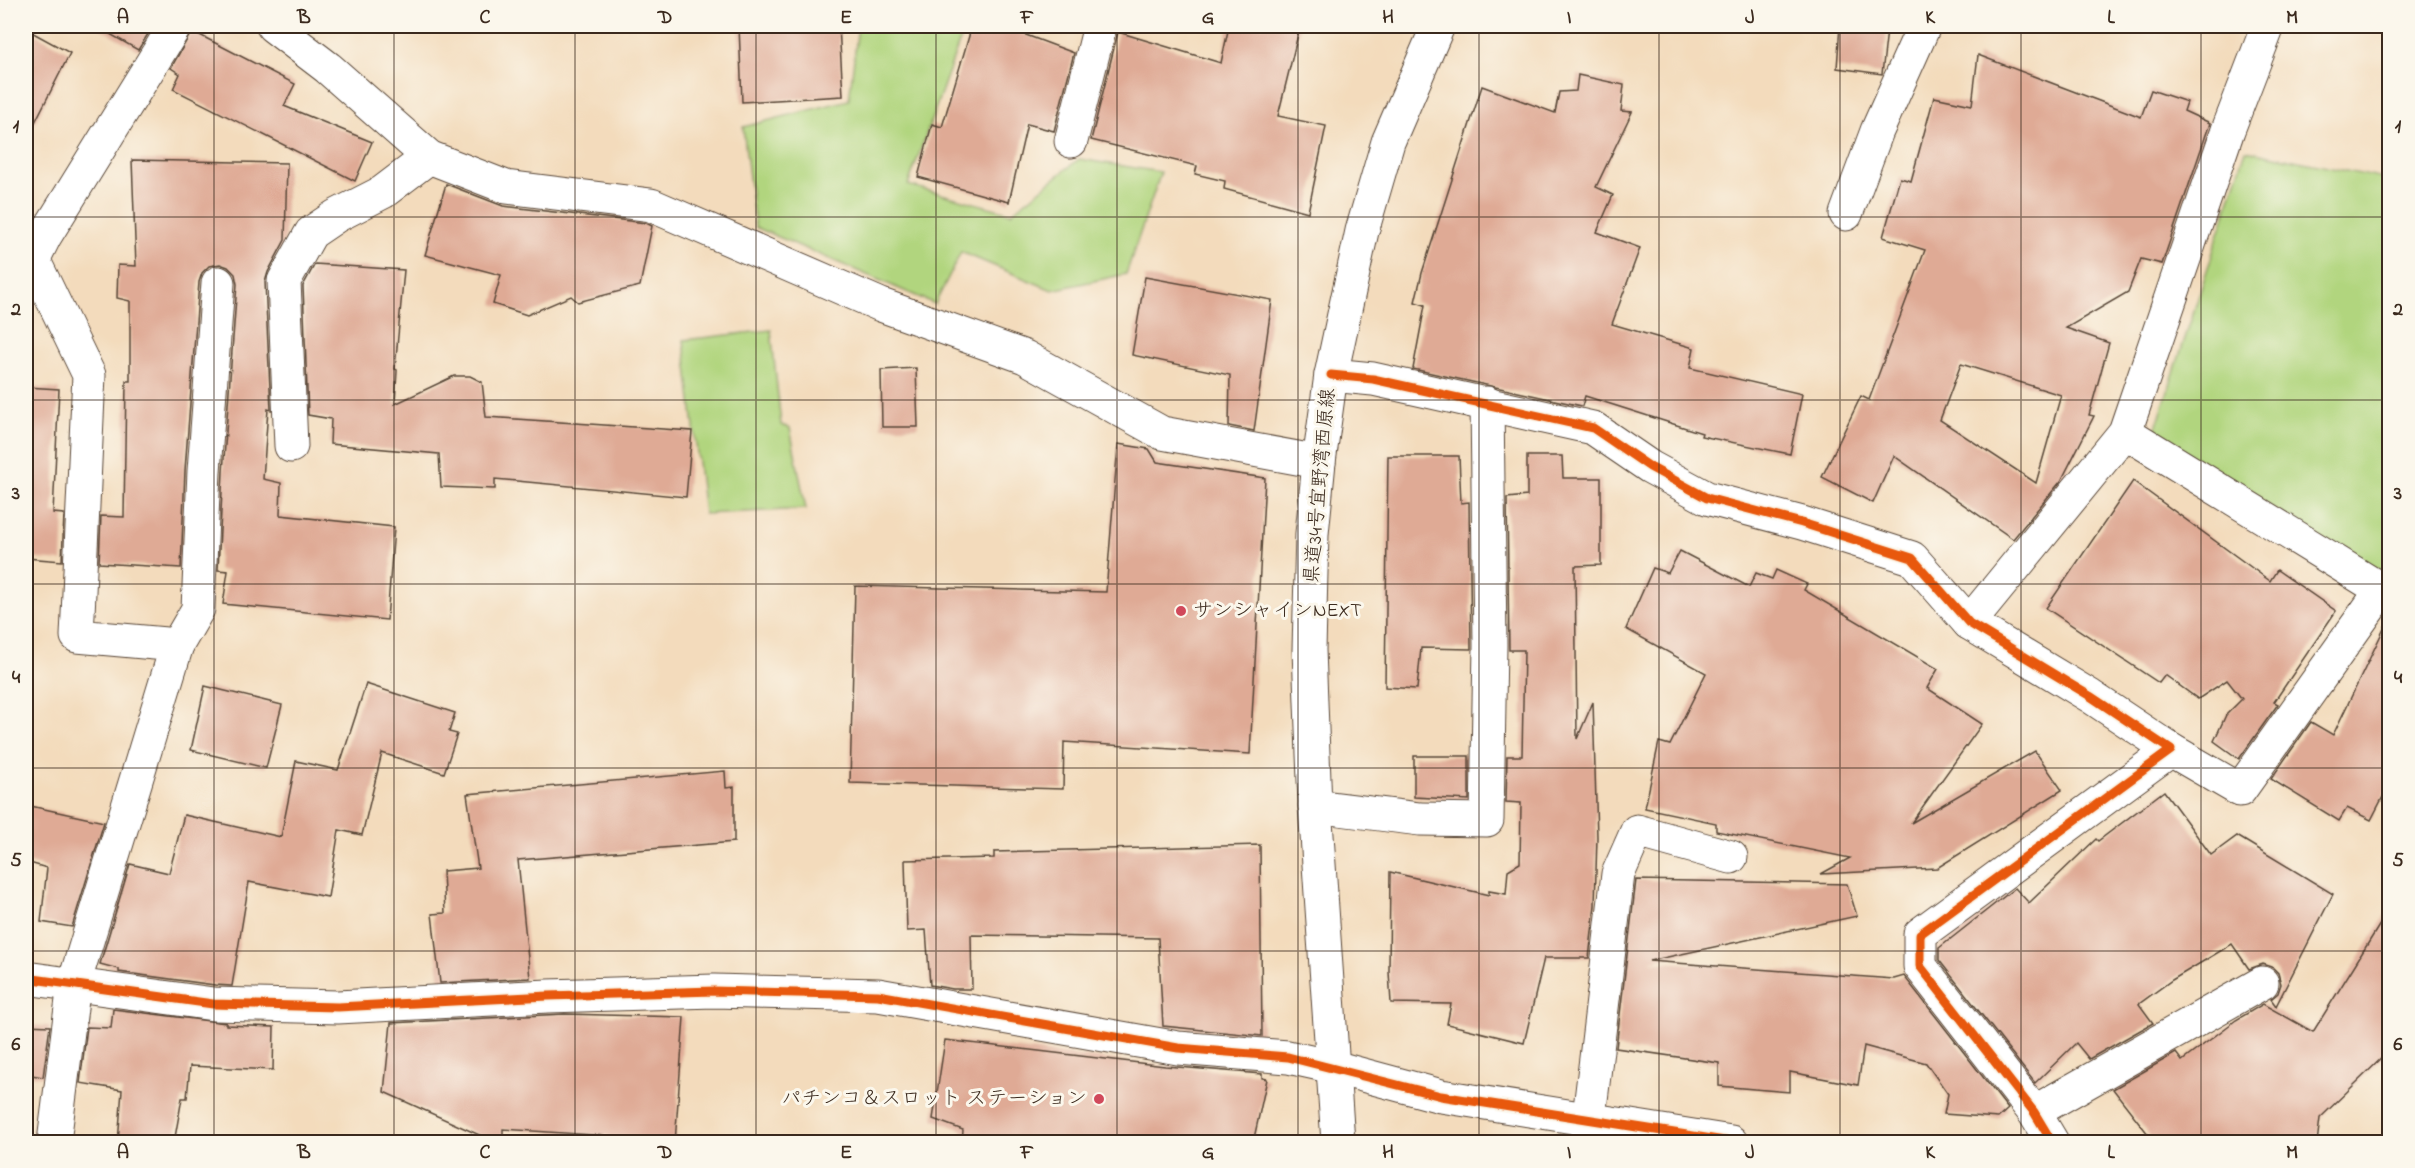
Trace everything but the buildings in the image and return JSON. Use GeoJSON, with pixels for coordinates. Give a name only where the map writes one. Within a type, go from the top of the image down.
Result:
{"type":"FeatureCollection","features":[{"type":"Feature","properties":{"kind":"street"},"geometry":{"type":"LineString","coordinates":[[175,26],[45,236],[29,267],[89,375],[77,636],[177,645]]}},
{"type":"Feature","properties":{"kind":"street"},"geometry":{"type":"LineString","coordinates":[[273,26],[328,68],[429,157],[506,187],[651,205],[881,305],[1025,357],[1162,433],[1319,462]]}},
{"type":"Feature","properties":{"kind":"street"},"geometry":{"type":"LineString","coordinates":[[1071,141],[1100,26]]}},
{"type":"Feature","properties":{"kind":"street","name":"県道34号宜野湾西原線"},"geometry":{"type":"LineString","coordinates":[[1338,1143],[1315,806],[1309,650],[1312,534],[1319,462],[1332,375],[1352,269],[1388,142],[1438,26]]}},
{"type":"Feature","properties":{"kind":"street"},"geometry":{"type":"LineString","coordinates":[[1846,214],[1877,131],[1924,26]]}},
{"type":"Feature","properties":{"kind":"street"},"geometry":{"type":"LineString","coordinates":[[1970,623],[2125,432],[2228,130],[2268,26]]}},
{"type":"Feature","properties":{"kind":"street"},"geometry":{"type":"LineString","coordinates":[[291,446],[284,281],[311,233],[336,216],[383,192],[429,157]]}},
{"type":"Feature","properties":{"kind":"street"},"geometry":{"type":"LineString","coordinates":[[54,1143],[74,984],[177,645],[198,609],[204,471],[218,283]]}},
{"type":"Feature","properties":{"kind":"street"},"geometry":{"type":"LineString","coordinates":[[1332,375],[1373,379],[1593,428],[1650,466],[1707,498],[1802,523],[1912,558],[1970,623],[2090,696],[2171,750],[2240,790],[2386,592],[2125,432]]}},
{"type":"Feature","properties":{"kind":"street"},"geometry":{"type":"LineString","coordinates":[[1315,806],[1420,819],[1487,820],[1490,645],[1487,403]]}},
{"type":"Feature","properties":{"kind":"street"},"geometry":{"type":"LineString","coordinates":[[2052,1143],[2034,1112],[1920,966],[1920,934],[2171,750]]}},
{"type":"Feature","properties":{"kind":"street"},"geometry":{"type":"LineString","coordinates":[[1588,1131],[1618,874],[1637,831],[1731,857]]}},
{"type":"Feature","properties":{"kind":"street"},"geometry":{"type":"LineString","coordinates":[[26,978],[213,1004],[338,1007],[548,996],[714,991],[878,995],[1178,1048],[1288,1057],[1588,1131],[1731,1143]]}},
{"type":"Feature","properties":{"kind":"street"},"geometry":{"type":"LineString","coordinates":[[2034,1112],[2262,983]]}},
{"type":"Feature","properties":{"kind":"green space"},"geometry":{"type":"Polygon","coordinates":[[[858,26],[965,26],[908,185],[1011,213],[1079,159],[1161,172],[1126,274],[1052,290],[961,252],[935,304],[755,227],[743,127],[849,100],[858,26]]]}},
{"type":"Feature","properties":{"kind":"green space"},"geometry":{"type":"Polygon","coordinates":[[[2246,150],[2389,180],[2389,585],[2154,434],[2246,150]]]}},
{"type":"Feature","properties":{"kind":"green space"},"geometry":{"type":"Polygon","coordinates":[[[771,330],[781,425],[790,428],[806,509],[704,514],[684,340],[771,330]]]}},
{"type":"Feature","properties":{"kind":"cycle path"},"geometry":{"type":"LineString","coordinates":[[1331,375],[1373,379],[1593,428],[1650,467],[1707,498],[1802,523],[1912,558],[1969,623],[2090,696],[2171,750],[1920,934],[1920,966],[2034,1112],[2052,1142]]}},
{"type":"Feature","properties":{"kind":"cycle path"},"geometry":{"type":"LineString","coordinates":[[26,978],[213,1004],[338,1007],[548,996],[714,991],[878,995],[1178,1048],[1288,1057],[1441,1096],[1731,1142]]}},
{"type":"Feature","properties":{"kind":"place","name":"サンシャインNEXT"},"geometry":{"type":"Point","coordinates":[1181,611]}},
{"type":"Feature","properties":{"kind":"place","name":"パチンコ＆スロット ステーション"},"geometry":{"type":"Point","coordinates":[1099,1099]}}]}
